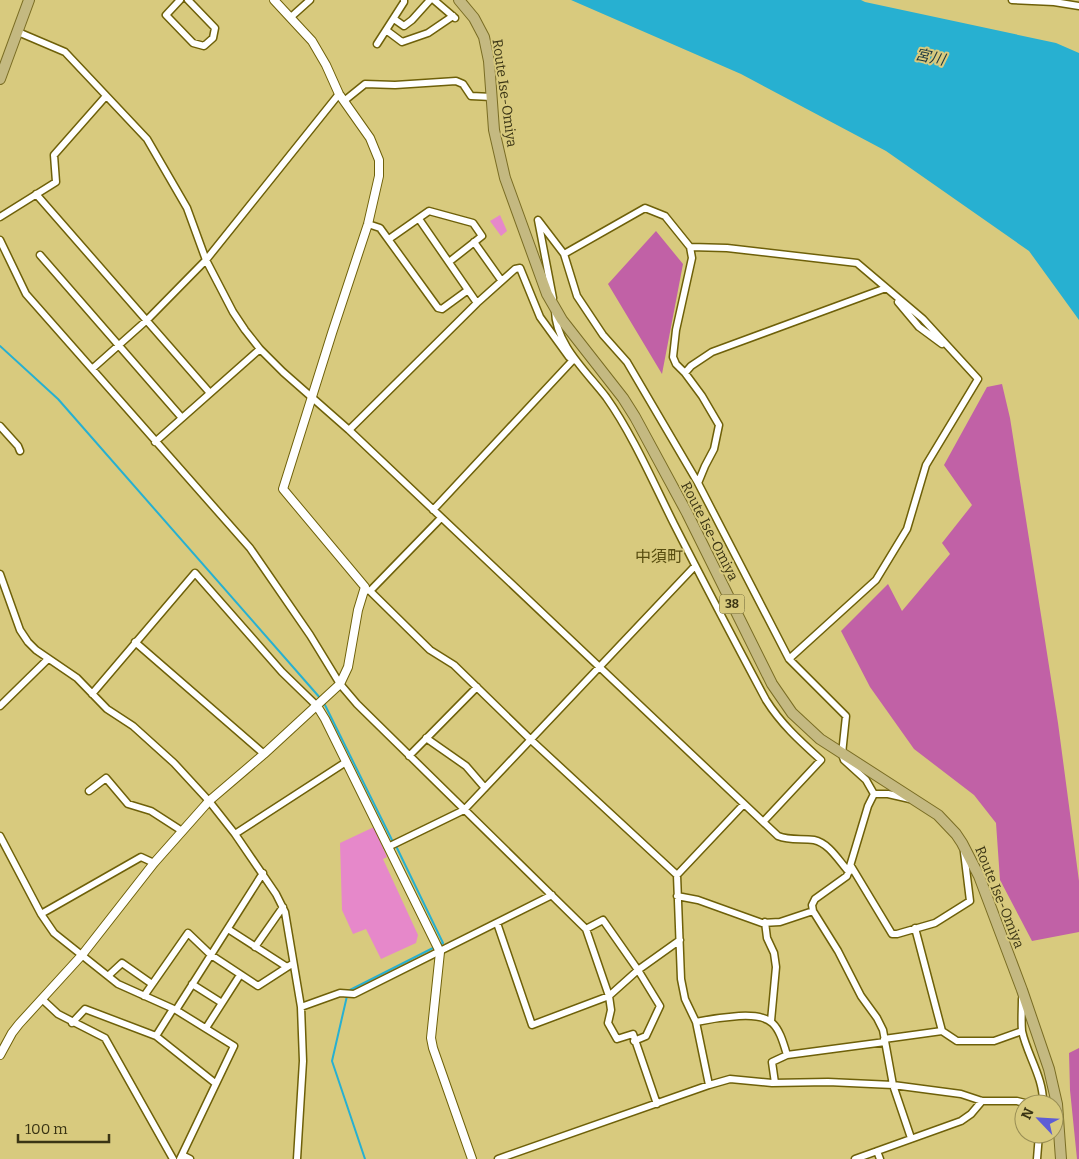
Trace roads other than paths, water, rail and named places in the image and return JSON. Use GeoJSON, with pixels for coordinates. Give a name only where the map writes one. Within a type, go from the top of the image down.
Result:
{"type":"FeatureCollection","features":[{"type":"Feature","properties":{"kind":"main road"},"geometry":{"type":"LineString","coordinates":[[0,79],[29,0]]}},
{"type":"Feature","properties":{"kind":"main road","name":"Route Ise-Omiya"},"geometry":{"type":"LineString","coordinates":[[458,0],[474,18],[484,37],[489,61],[494,130],[506,178],[547,294],[573,336],[624,398],[635,417],[687,514],[772,684],[792,713],[806,727],[842,754],[938,816],[956,834],[979,876],[1022,990],[1051,1078],[1057,1104],[1061,1159]]}},
{"type":"Feature","properties":{"kind":"street"},"geometry":{"type":"LineString","coordinates":[[180,0],[166,15],[194,43],[204,46],[213,38],[215,28],[188,0]]}},
{"type":"Feature","properties":{"kind":"street"},"geometry":{"type":"LineString","coordinates":[[275,0],[312,42],[342,97],[370,138],[379,160],[379,176],[368,224],[283,490],[368,590],[430,650],[454,665],[531,740],[677,875]]}},
{"type":"Feature","properties":{"kind":"street"},"geometry":{"type":"LineString","coordinates":[[291,18],[310,0]]}},
{"type":"Feature","properties":{"kind":"street"},"geometry":{"type":"LineString","coordinates":[[377,44],[404,0]]}},
{"type":"Feature","properties":{"kind":"street"},"geometry":{"type":"LineString","coordinates":[[386,30],[402,42],[428,33],[454,17],[432,0],[404,26],[394,19]]}},
{"type":"Feature","properties":{"kind":"street"},"geometry":{"type":"LineString","coordinates":[[1012,0],[1079,6]]}},
{"type":"Feature","properties":{"kind":"street"},"geometry":{"type":"LineString","coordinates":[[18,32],[65,52],[146,139],[187,208],[206,260],[233,312],[260,349],[283,372],[350,430],[778,836],[785,839],[815,840],[825,845],[850,869],[892,934],[935,923],[970,901],[962,844]]}},
{"type":"Feature","properties":{"kind":"street"},"geometry":{"type":"LineString","coordinates":[[92,369],[147,320],[206,260],[342,97],[365,84],[456,81],[463,84],[471,96],[492,97]]}},
{"type":"Feature","properties":{"kind":"street"},"geometry":{"type":"LineString","coordinates":[[0,217],[56,182],[54,155],[106,96]]}},
{"type":"Feature","properties":{"kind":"street"},"geometry":{"type":"LineString","coordinates":[[36,194],[210,393]]}},
{"type":"Feature","properties":{"kind":"street"},"geometry":{"type":"LineString","coordinates":[[564,254],[645,208],[665,216],[690,247],[692,258],[676,330],[673,357],[676,364],[702,396],[718,425],[714,449],[698,484]]}},
{"type":"Feature","properties":{"kind":"street"},"geometry":{"type":"LineString","coordinates":[[389,239],[429,211],[473,223],[482,236],[449,262]]}},
{"type":"Feature","properties":{"kind":"street"},"geometry":{"type":"LineString","coordinates":[[419,219],[477,303]]}},
{"type":"Feature","properties":{"kind":"street"},"geometry":{"type":"LineString","coordinates":[[573,360],[555,320],[555,309],[538,220],[564,254],[577,296],[603,335],[627,362],[698,484],[789,659],[846,716],[842,754],[844,760],[866,780],[874,794]]}},
{"type":"Feature","properties":{"kind":"street"},"geometry":{"type":"LineString","coordinates":[[368,224],[380,228],[438,308],[442,309],[468,290]]}},
{"type":"Feature","properties":{"kind":"street"},"geometry":{"type":"LineString","coordinates":[[0,240],[26,294],[250,548],[310,634],[340,684],[357,704],[586,929],[609,996],[611,1010],[608,1023],[616,1040],[633,1034],[657,1104]]}},
{"type":"Feature","properties":{"kind":"street"},"geometry":{"type":"LineString","coordinates":[[474,242],[501,280]]}},
{"type":"Feature","properties":{"kind":"street"},"geometry":{"type":"LineString","coordinates":[[690,247],[727,248],[858,263],[886,287],[919,327],[953,352],[978,379],[926,465],[907,529],[876,580],[789,659]]}},
{"type":"Feature","properties":{"kind":"street"},"geometry":{"type":"LineString","coordinates":[[40,255],[182,418]]}},
{"type":"Feature","properties":{"kind":"street"},"geometry":{"type":"LineString","coordinates":[[350,430],[501,280],[515,269],[520,268],[540,317],[573,360],[607,399],[638,451],[695,566],[776,717],[788,731],[821,760],[763,822]]}},
{"type":"Feature","properties":{"kind":"street"},"geometry":{"type":"LineString","coordinates":[[685,373],[691,366],[712,352],[886,287]]}},
{"type":"Feature","properties":{"kind":"street"},"geometry":{"type":"LineString","coordinates":[[156,442],[260,349]]}},
{"type":"Feature","properties":{"kind":"street"},"geometry":{"type":"LineString","coordinates":[[433,510],[573,360]]}},
{"type":"Feature","properties":{"kind":"street"},"geometry":{"type":"LineString","coordinates":[[0,426],[18,446],[20,452]]}},
{"type":"Feature","properties":{"kind":"street"},"geometry":{"type":"LineString","coordinates":[[0,1055],[12,1033],[82,956],[154,863],[209,801],[264,754],[340,684],[348,667],[358,610],[368,590],[442,518]]}},
{"type":"Feature","properties":{"kind":"street"},"geometry":{"type":"LineString","coordinates":[[389,846],[464,810],[695,566]]}},
{"type":"Feature","properties":{"kind":"street"},"geometry":{"type":"LineString","coordinates":[[92,694],[195,573],[282,672],[318,705],[438,949],[432,1043],[472,1159]]}},
{"type":"Feature","properties":{"kind":"street"},"geometry":{"type":"LineString","coordinates":[[0,574],[3,590],[20,630],[28,642],[48,659],[77,678],[107,709],[133,726],[174,763],[209,801],[235,834],[263,873],[285,912],[290,965],[301,1007],[303,1060],[297,1159]]}},
{"type":"Feature","properties":{"kind":"street"},"geometry":{"type":"LineString","coordinates":[[136,642],[264,754]]}},
{"type":"Feature","properties":{"kind":"street"},"geometry":{"type":"LineString","coordinates":[[0,706],[48,659]]}},
{"type":"Feature","properties":{"kind":"street"},"geometry":{"type":"LineString","coordinates":[[409,756],[477,687]]}},
{"type":"Feature","properties":{"kind":"street"},"geometry":{"type":"LineString","coordinates":[[426,738],[466,766],[485,788]]}},
{"type":"Feature","properties":{"kind":"street"},"geometry":{"type":"LineString","coordinates":[[235,834],[346,762]]}},
{"type":"Feature","properties":{"kind":"street"},"geometry":{"type":"LineString","coordinates":[[89,791],[106,778],[128,804],[151,811],[182,831]]}},
{"type":"Feature","properties":{"kind":"street"},"geometry":{"type":"LineString","coordinates":[[874,794],[888,794],[912,799]]}},
{"type":"Feature","properties":{"kind":"street"},"geometry":{"type":"LineString","coordinates":[[874,794],[868,806],[847,876],[815,900],[812,905],[813,911],[838,951],[861,996],[878,1018],[883,1030],[893,1085],[911,1138]]}},
{"type":"Feature","properties":{"kind":"street"},"geometry":{"type":"LineString","coordinates":[[709,1085],[696,1022],[685,999],[681,979],[677,875],[744,804]]}},
{"type":"Feature","properties":{"kind":"street"},"geometry":{"type":"LineString","coordinates":[[0,836],[41,914],[54,933],[118,984],[174,1010],[234,1046],[181,1157],[190,1159]]}},
{"type":"Feature","properties":{"kind":"street"},"geometry":{"type":"LineString","coordinates":[[41,914],[141,858],[154,863]]}},
{"type":"Feature","properties":{"kind":"street"},"geometry":{"type":"LineString","coordinates":[[156,1036],[192,984],[263,873]]}},
{"type":"Feature","properties":{"kind":"street"},"geometry":{"type":"LineString","coordinates":[[301,1007],[340,993],[347,994],[552,895]]}},
{"type":"Feature","properties":{"kind":"street"},"geometry":{"type":"LineString","coordinates":[[677,896],[698,900],[764,922],[780,922],[813,911]]}},
{"type":"Feature","properties":{"kind":"street"},"geometry":{"type":"LineString","coordinates":[[255,947],[282,907]]}},
{"type":"Feature","properties":{"kind":"street"},"geometry":{"type":"LineString","coordinates":[[586,929],[603,920],[638,970],[660,1006],[646,1036],[634,1041]]}},
{"type":"Feature","properties":{"kind":"street"},"geometry":{"type":"LineString","coordinates":[[764,922],[774,953],[776,967],[771,1021]]}},
{"type":"Feature","properties":{"kind":"street"},"geometry":{"type":"LineString","coordinates":[[497,923],[532,1025],[609,996],[638,970],[680,940]]}},
{"type":"Feature","properties":{"kind":"street"},"geometry":{"type":"LineString","coordinates":[[915,928],[942,1031],[957,1041],[994,1041],[1022,1031]]}},
{"type":"Feature","properties":{"kind":"street"},"geometry":{"type":"LineString","coordinates":[[228,929],[255,947],[290,965]]}},
{"type":"Feature","properties":{"kind":"street"},"geometry":{"type":"LineString","coordinates":[[144,996],[188,933],[211,955],[258,986],[290,965]]}},
{"type":"Feature","properties":{"kind":"street"},"geometry":{"type":"LineString","coordinates":[[108,976],[122,963],[152,984]]}},
{"type":"Feature","properties":{"kind":"street"},"geometry":{"type":"LineString","coordinates":[[206,1028],[240,975]]}},
{"type":"Feature","properties":{"kind":"street"},"geometry":{"type":"LineString","coordinates":[[192,984],[222,1003]]}},
{"type":"Feature","properties":{"kind":"street"},"geometry":{"type":"LineString","coordinates":[[1022,990],[1022,1031],[1043,1094]]}},
{"type":"Feature","properties":{"kind":"street"},"geometry":{"type":"LineString","coordinates":[[43,1000],[58,1014],[72,1023],[105,1038],[173,1159]]}},
{"type":"Feature","properties":{"kind":"street"},"geometry":{"type":"LineString","coordinates":[[72,1023],[85,1009],[156,1036],[215,1083]]}},
{"type":"Feature","properties":{"kind":"street"},"geometry":{"type":"LineString","coordinates":[[696,1022],[722,1017],[762,1016],[771,1021],[782,1038],[787,1056]]}},
{"type":"Feature","properties":{"kind":"street"},"geometry":{"type":"LineString","coordinates":[[775,1083],[772,1062],[787,1056],[942,1031]]}},
{"type":"Feature","properties":{"kind":"street"},"geometry":{"type":"LineString","coordinates":[[498,1159],[730,1079],[775,1083],[828,1082],[893,1085],[961,1094],[982,1101],[1014,1101]]}},
{"type":"Feature","properties":{"kind":"street"},"geometry":{"type":"LineString","coordinates":[[855,1159],[961,1122],[982,1101]]}},
{"type":"Feature","properties":{"kind":"street"},"geometry":{"type":"LineString","coordinates":[[1037,1159],[1038,1144]]}},
{"type":"Feature","properties":{"kind":"street"},"geometry":{"type":"LineString","coordinates":[[877,1151],[880,1159]]}},
{"type":"Feature","properties":{"kind":"water","name":"宮川"},"geometry":{"type":"Polygon","coordinates":[[[571,0],[861,0],[1056,43],[1079,53],[1079,320],[1029,251],[886,151],[741,74],[571,0]]]}},
{"type":"Feature","properties":{"kind":"waterway"},"geometry":{"type":"LineString","coordinates":[[0,346],[58,399],[321,699]]}},
{"type":"Feature","properties":{"kind":"waterway"},"geometry":{"type":"LineString","coordinates":[[324,703],[393,842]]}},
{"type":"Feature","properties":{"kind":"waterway"},"geometry":{"type":"LineString","coordinates":[[396,846],[443,943],[439,945]]}},
{"type":"Feature","properties":{"kind":"waterway"},"geometry":{"type":"LineString","coordinates":[[348,991],[435,947]]}},
{"type":"Feature","properties":{"kind":"waterway"},"geometry":{"type":"LineString","coordinates":[[347,996],[332,1061],[365,1159]]}},
{"type":"Feature","properties":{"kind":"district","name":"中須町"},"geometry":{"type":"Point","coordinates":[659,556]}}]}
